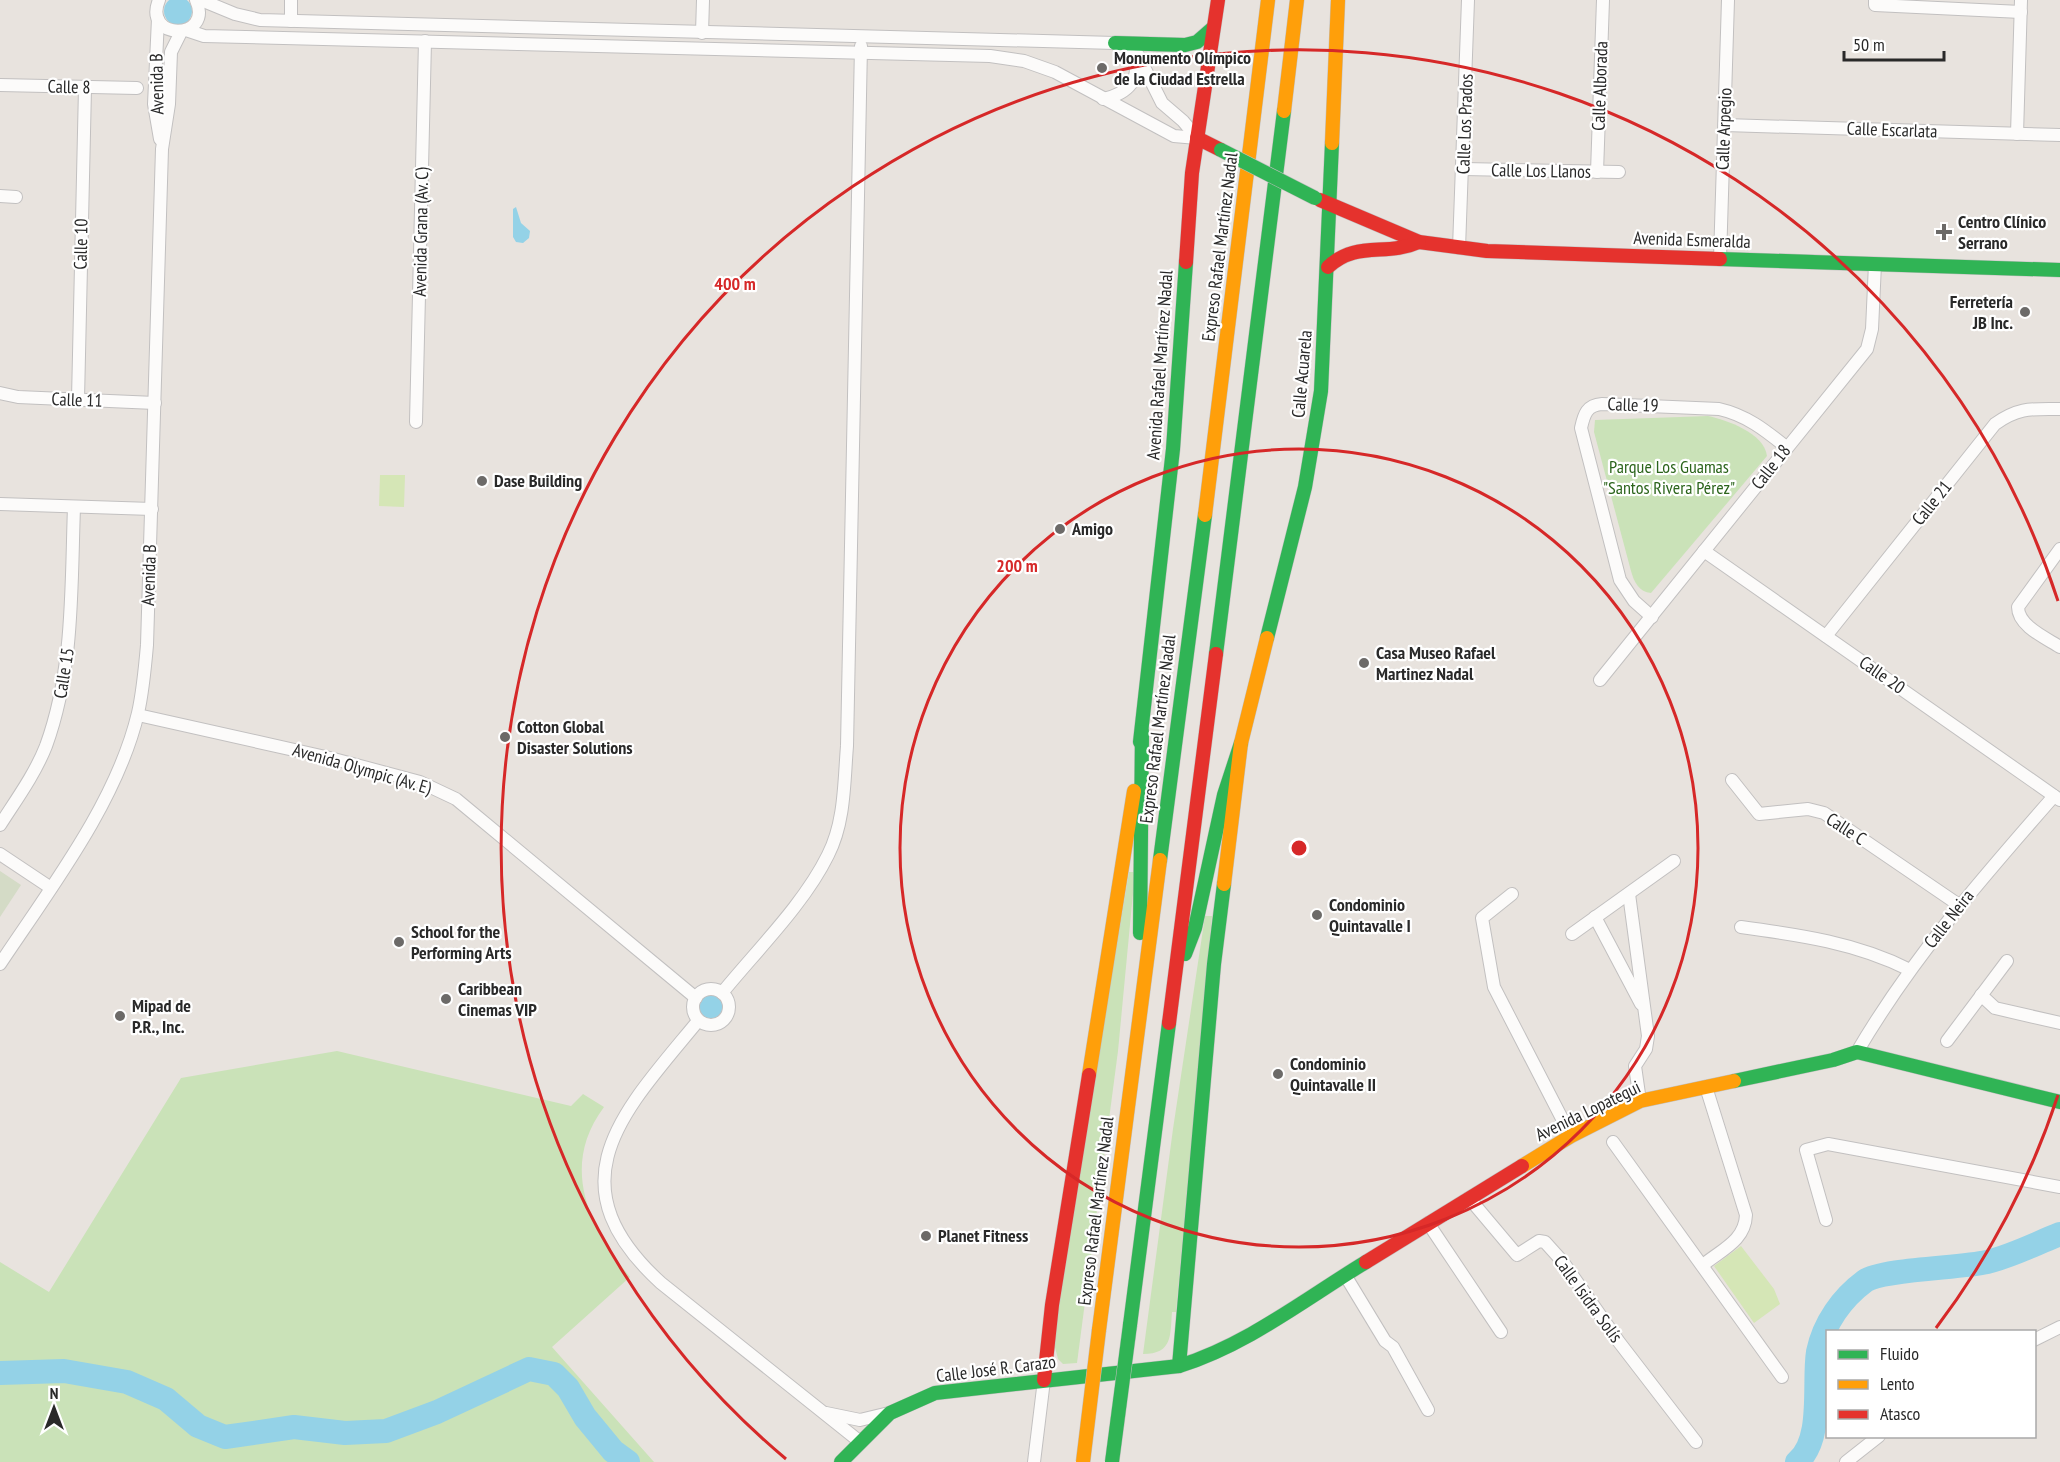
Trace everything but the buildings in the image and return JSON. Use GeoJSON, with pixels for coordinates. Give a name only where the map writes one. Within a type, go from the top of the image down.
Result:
{"type":"FeatureCollection","features":[{"type":"Feature","properties":{"kind":"main road","name":"Avenida Rafael Martínez Nadal"},"geometry":{"type":"LineString","coordinates":[[1142,732],[1173,449],[1187,229],[1197,138],[1218,0]]}},
{"type":"Feature","properties":{"kind":"main road","name":"Expreso Rafael Martínez Nadal"},"geometry":{"type":"LineString","coordinates":[[1083,1462],[1268,0]]}},
{"type":"Feature","properties":{"kind":"main road"},"geometry":{"type":"LineString","coordinates":[[1112,1462],[1279,159],[1297,0]]}},
{"type":"Feature","properties":{"kind":"main road","name":"Calle Acuarela"},"geometry":{"type":"LineString","coordinates":[[1241,744],[1305,487],[1321,391],[1338,0]]}},
{"type":"Feature","properties":{"kind":"main road"},"geometry":{"type":"LineString","coordinates":[[1115,42],[1185,45],[1197,42],[1213,28]]}},
{"type":"Feature","properties":{"kind":"main road","name":"Avenida Esmeralda"},"geometry":{"type":"LineString","coordinates":[[1197,138],[1315,198],[1419,242],[1487,251],[2060,270]]}},
{"type":"Feature","properties":{"kind":"main road"},"geometry":{"type":"LineString","coordinates":[[1328,267],[1347,252],[1359,249],[1398,249],[1419,242]]}},
{"type":"Feature","properties":{"kind":"main road"},"geometry":{"type":"LineString","coordinates":[[1142,732],[1138,915],[1144,981]]}},
{"type":"Feature","properties":{"kind":"main road"},"geometry":{"type":"LineString","coordinates":[[1044,1380],[1052,1305],[1124,860],[1142,732]]}},
{"type":"Feature","properties":{"kind":"main road"},"geometry":{"type":"LineString","coordinates":[[1173,986],[1195,928],[1224,795],[1241,744]]}},
{"type":"Feature","properties":{"kind":"main road"},"geometry":{"type":"LineString","coordinates":[[1179,1366],[1214,964],[1241,744]]}},
{"type":"Feature","properties":{"kind":"main road"},"geometry":{"type":"LineString","coordinates":[[1857,1052],[2060,1102]]}},
{"type":"Feature","properties":{"kind":"main road","name":"Avenida Lopategui"},"geometry":{"type":"LineString","coordinates":[[1179,1366],[1212,1356],[1241,1342],[1428,1223],[1571,1136],[1640,1101],[1833,1060],[1857,1052]]}},
{"type":"Feature","properties":{"kind":"main road","name":"Calle José R. Carazo"},"geometry":{"type":"LineString","coordinates":[[843,1459],[890,1413],[935,1394],[1179,1366]]}},
{"type":"Feature","properties":{"kind":"street","name":"Avenida B"},"geometry":{"type":"LineString","coordinates":[[0,964],[51,888],[99,808],[121,763],[138,715],[147,645],[162,149],[169,104],[171,52],[184,31],[198,18],[196,0]]}},
{"type":"Feature","properties":{"kind":"street"},"geometry":{"type":"LineString","coordinates":[[201,0],[250,18],[291,21],[861,38],[1115,42],[1142,60],[1162,103],[1183,121],[1197,138]]}},
{"type":"Feature","properties":{"kind":"street"},"geometry":{"type":"LineString","coordinates":[[291,0],[291,21]]}},
{"type":"Feature","properties":{"kind":"street"},"geometry":{"type":"LineString","coordinates":[[702,33],[703,0]]}},
{"type":"Feature","properties":{"kind":"street","name":"Calle Los Prados"},"geometry":{"type":"LineString","coordinates":[[1460,248],[1468,0]]}},
{"type":"Feature","properties":{"kind":"street","name":"Calle Alborada"},"geometry":{"type":"LineString","coordinates":[[1597,172],[1603,0]]}},
{"type":"Feature","properties":{"kind":"street","name":"Calle Arpegio"},"geometry":{"type":"LineString","coordinates":[[1720,259],[1728,0]]}},
{"type":"Feature","properties":{"kind":"street"},"geometry":{"type":"LineString","coordinates":[[1875,0],[1875,5],[2021,6],[2017,134]]}},
{"type":"Feature","properties":{"kind":"street","name":"Avenida B"},"geometry":{"type":"LineString","coordinates":[[158,1],[154,104],[162,149]]}},
{"type":"Feature","properties":{"kind":"street"},"geometry":{"type":"LineString","coordinates":[[158,19],[165,28],[204,36],[990,56],[1024,61],[1056,72],[1174,136],[1197,138]]}},
{"type":"Feature","properties":{"kind":"street"},"geometry":{"type":"LineString","coordinates":[[722,993],[810,886],[829,853],[841,812],[847,746],[861,38]]}},
{"type":"Feature","properties":{"kind":"street","name":"Avenida Grana (Av. C)"},"geometry":{"type":"LineString","coordinates":[[416,422],[425,41]]}},
{"type":"Feature","properties":{"kind":"street"},"geometry":{"type":"LineString","coordinates":[[1103,99],[1122,94],[1132,84],[1136,67],[1130,50]]}},
{"type":"Feature","properties":{"kind":"street","name":"Calle 8"},"geometry":{"type":"LineString","coordinates":[[0,86],[138,88]]}},
{"type":"Feature","properties":{"kind":"street","name":"Calle 10"},"geometry":{"type":"LineString","coordinates":[[78,399],[85,88]]}},
{"type":"Feature","properties":{"kind":"street","name":"Calle Escarlata"},"geometry":{"type":"LineString","coordinates":[[1725,125],[2060,135]]}},
{"type":"Feature","properties":{"kind":"street","name":"Calle Los Llanos"},"geometry":{"type":"LineString","coordinates":[[1464,169],[1619,172]]}},
{"type":"Feature","properties":{"kind":"street"},"geometry":{"type":"LineString","coordinates":[[0,196],[16,197]]}},
{"type":"Feature","properties":{"kind":"street","name":"Calle 18"},"geometry":{"type":"LineString","coordinates":[[1600,680],[1867,349],[1872,330],[1875,264]]}},
{"type":"Feature","properties":{"kind":"street","name":"Calle 11"},"geometry":{"type":"LineString","coordinates":[[0,393],[18,397],[155,403]]}},
{"type":"Feature","properties":{"kind":"street","name":"Calle 19"},"geometry":{"type":"LineString","coordinates":[[1652,617],[1634,601],[1620,580],[1581,428],[1586,410],[1592,405],[1602,404],[1719,409],[1736,412],[1758,424],[1786,447]]}},
{"type":"Feature","properties":{"kind":"street","name":"Calle 21"},"geometry":{"type":"LineString","coordinates":[[1826,636],[1995,424],[2011,413],[2026,409],[2060,409]]}},
{"type":"Feature","properties":{"kind":"street"},"geometry":{"type":"LineString","coordinates":[[0,504],[152,509]]}},
{"type":"Feature","properties":{"kind":"street","name":"Calle 15"},"geometry":{"type":"LineString","coordinates":[[0,825],[45,748],[65,680],[69,644],[74,507]]}},
{"type":"Feature","properties":{"kind":"street"},"geometry":{"type":"LineString","coordinates":[[2060,549],[2018,607],[2018,614],[2024,622],[2060,647]]}},
{"type":"Feature","properties":{"kind":"street","name":"Calle 20"},"geometry":{"type":"LineString","coordinates":[[1704,551],[2057,798]]}},
{"type":"Feature","properties":{"kind":"street","name":"Avenida Olympic (Av. E)"},"geometry":{"type":"LineString","coordinates":[[138,715],[330,758],[420,782],[456,799],[696,998]]}},
{"type":"Feature","properties":{"kind":"street","name":"Calle C"},"geometry":{"type":"LineString","coordinates":[[1732,780],[1759,814],[1808,809],[1824,813],[1959,905]]}},
{"type":"Feature","properties":{"kind":"street","name":"Calle Neira"},"geometry":{"type":"LineString","coordinates":[[1857,1052],[1881,1010],[1959,905],[2057,798]]}},
{"type":"Feature","properties":{"kind":"street"},"geometry":{"type":"LineString","coordinates":[[0,854],[51,888]]}},
{"type":"Feature","properties":{"kind":"street"},"geometry":{"type":"LineString","coordinates":[[1572,934],[1674,861]]}},
{"type":"Feature","properties":{"kind":"street"},"geometry":{"type":"LineString","coordinates":[[1512,894],[1482,918],[1494,987],[1571,1136]]}},
{"type":"Feature","properties":{"kind":"street"},"geometry":{"type":"LineString","coordinates":[[1629,894],[1648,1036],[1646,1049],[1635,1066],[1640,1101]]}},
{"type":"Feature","properties":{"kind":"street"},"geometry":{"type":"LineString","coordinates":[[1595,917],[1644,1011]]}},
{"type":"Feature","properties":{"kind":"street"},"geometry":{"type":"LineString","coordinates":[[1741,927],[1811,936],[1856,947],[1910,970]]}},
{"type":"Feature","properties":{"kind":"street"},"geometry":{"type":"LineString","coordinates":[[1947,1041],[2007,961]]}},
{"type":"Feature","properties":{"kind":"street"},"geometry":{"type":"LineString","coordinates":[[708,990],[722,993],[729,1004],[724,1020],[708,1025],[698,1021],[693,1011],[696,998],[708,990]]}},
{"type":"Feature","properties":{"kind":"street"},"geometry":{"type":"LineString","coordinates":[[1981,995],[1995,1008],[2060,1023]]}},
{"type":"Feature","properties":{"kind":"street"},"geometry":{"type":"LineString","coordinates":[[698,1021],[630,1106],[609,1145],[604,1162],[604,1191],[612,1219],[622,1239],[645,1268],[859,1441]]}},
{"type":"Feature","properties":{"kind":"street"},"geometry":{"type":"LineString","coordinates":[[1703,1265],[1740,1238],[1746,1223],[1744,1207],[1706,1088]]}},
{"type":"Feature","properties":{"kind":"street"},"geometry":{"type":"LineString","coordinates":[[1613,1142],[1782,1377]]}},
{"type":"Feature","properties":{"kind":"street"},"geometry":{"type":"LineString","coordinates":[[1826,1220],[1806,1150],[1828,1144],[2060,1188]]}},
{"type":"Feature","properties":{"kind":"street","name":"Calle Isidra Solís"},"geometry":{"type":"LineString","coordinates":[[1469,1198],[1517,1255],[1539,1240],[1545,1242],[1563,1262],[1619,1342],[1696,1443]]}},
{"type":"Feature","properties":{"kind":"street"},"geometry":{"type":"LineString","coordinates":[[1428,1223],[1501,1332]]}},
{"type":"Feature","properties":{"kind":"street"},"geometry":{"type":"LineString","coordinates":[[1345,1275],[1385,1341],[1393,1347],[1428,1410]]}},
{"type":"Feature","properties":{"kind":"street"},"geometry":{"type":"LineString","coordinates":[[2036,1339],[2060,1327]]}},
{"type":"Feature","properties":{"kind":"street"},"geometry":{"type":"LineString","coordinates":[[1034,1462],[1044,1380]]}},
{"type":"Feature","properties":{"kind":"street"},"geometry":{"type":"LineString","coordinates":[[823,1412],[860,1419],[890,1413]]}},
{"type":"Feature","properties":{"kind":"street"},"geometry":{"type":"LineString","coordinates":[[1846,1462],[1878,1438]]}},
{"type":"Feature","properties":{"kind":"green space","name":"Parque Los Guamas \"Santos Rivera Pérez\""},"geometry":{"type":"Polygon","coordinates":[[[1708,416],[1734,424],[1752,434],[1764,448],[1767,456],[1651,593],[1643,591],[1631,571],[1594,432],[1595,420],[1708,416]]]}},
{"type":"Feature","properties":{"kind":"green space"},"geometry":{"type":"Polygon","coordinates":[[[380,475],[405,475],[404,507],[379,506],[380,475]]]}},
{"type":"Feature","properties":{"kind":"green space"},"geometry":{"type":"Polygon","coordinates":[[[0,871],[21,885],[0,917],[0,871]]]}},
{"type":"Feature","properties":{"kind":"green space"},"geometry":{"type":"Polygon","coordinates":[[[1129,872],[1135,872],[1118,1051],[1077,1363],[1063,1364],[1058,1359],[1052,1336],[1129,872]]]}},
{"type":"Feature","properties":{"kind":"green space"},"geometry":{"type":"Polygon","coordinates":[[[1205,916],[1212,916],[1176,1312],[1172,1312],[1170,1335],[1165,1347],[1160,1351],[1143,1354],[1173,1129],[1205,916]]]}},
{"type":"Feature","properties":{"kind":"green space"},"geometry":{"type":"Polygon","coordinates":[[[337,1051],[571,1106],[583,1094],[604,1107],[591,1129],[584,1151],[582,1173],[585,1195],[602,1237],[630,1277],[552,1347],[654,1462],[0,1462],[0,1262],[49,1292],[181,1078],[337,1051]]]}},
{"type":"Feature","properties":{"kind":"green space"},"geometry":{"type":"Polygon","coordinates":[[[1741,1246],[1774,1289],[1780,1304],[1754,1323],[1714,1266],[1741,1246]]]}},
{"type":"Feature","properties":{"kind":"water"},"geometry":{"type":"Polygon","coordinates":[[[171,-1],[185,-1],[191,6],[191,16],[183,24],[173,24],[165,16],[165,6],[171,-1]]]}},
{"type":"Feature","properties":{"kind":"water"},"geometry":{"type":"Polygon","coordinates":[[[516,207],[521,223],[530,231],[529,238],[523,243],[516,242],[513,237],[513,209],[516,207]]]}},
{"type":"Feature","properties":{"kind":"water"},"geometry":{"type":"Polygon","coordinates":[[[711,995],[720,999],[724,1008],[720,1017],[711,1021],[702,1017],[698,1008],[702,999],[711,995]]]}},
{"type":"Feature","properties":{"kind":"waterway"},"geometry":{"type":"LineString","coordinates":[[1797,1462],[1811,1440],[1814,1425],[1817,1364],[1821,1341],[1835,1312],[1865,1281],[1904,1271],[1987,1262],[2060,1234]]}},
{"type":"Feature","properties":{"kind":"waterway"},"geometry":{"type":"LineString","coordinates":[[0,1373],[64,1371],[127,1382],[166,1399],[198,1426],[225,1437],[294,1427],[345,1433],[386,1431],[437,1412],[529,1369],[554,1374],[568,1388],[585,1417],[613,1451],[628,1462]]}},
{"type":"Feature","properties":{"kind":"traffic: fast"},"geometry":{"type":"LineString","coordinates":[[1115,43],[1185,45],[1197,42],[1213,28]]}},
{"type":"Feature","properties":{"kind":"traffic: fast"},"geometry":{"type":"LineString","coordinates":[[1216,654],[1284,111]]}},
{"type":"Feature","properties":{"kind":"traffic: fast"},"geometry":{"type":"LineString","coordinates":[[1267,638],[1305,487],[1321,391],[1332,143]]}},
{"type":"Feature","properties":{"kind":"traffic: fast"},"geometry":{"type":"LineString","coordinates":[[1221,150],[1315,198]]}},
{"type":"Feature","properties":{"kind":"traffic: fast"},"geometry":{"type":"LineString","coordinates":[[1720,259],[2060,270]]}},
{"type":"Feature","properties":{"kind":"traffic: fast"},"geometry":{"type":"LineString","coordinates":[[1140,742],[1173,449],[1186,262]]}},
{"type":"Feature","properties":{"kind":"traffic: fast"},"geometry":{"type":"LineString","coordinates":[[1160,860],[1205,515]]}},
{"type":"Feature","properties":{"kind":"traffic: fast"},"geometry":{"type":"LineString","coordinates":[[1140,933],[1142,732]]}},
{"type":"Feature","properties":{"kind":"traffic: fast"},"geometry":{"type":"LineString","coordinates":[[1185,954],[1195,928],[1224,795],[1241,743]]}},
{"type":"Feature","properties":{"kind":"traffic: fast"},"geometry":{"type":"LineString","coordinates":[[1179,1366],[1214,964],[1224,884]]}},
{"type":"Feature","properties":{"kind":"traffic: fast"},"geometry":{"type":"LineString","coordinates":[[1130,1325],[1169,1023]]}},
{"type":"Feature","properties":{"kind":"traffic: fast"},"geometry":{"type":"LineString","coordinates":[[1734,1081],[1833,1060],[1857,1052],[2060,1102]]}},
{"type":"Feature","properties":{"kind":"traffic: fast"},"geometry":{"type":"LineString","coordinates":[[841,1462],[890,1413],[935,1393],[1179,1366],[1204,1357],[1252,1334],[1366,1262]]}},
{"type":"Feature","properties":{"kind":"traffic: fast"},"geometry":{"type":"LineString","coordinates":[[1112,1462],[1130,1325]]}},
{"type":"Feature","properties":{"kind":"traffic: slow"},"geometry":{"type":"LineString","coordinates":[[1205,515],[1268,0]]}},
{"type":"Feature","properties":{"kind":"traffic: slow"},"geometry":{"type":"LineString","coordinates":[[1284,111],[1297,0]]}},
{"type":"Feature","properties":{"kind":"traffic: slow"},"geometry":{"type":"LineString","coordinates":[[1332,143],[1338,0]]}},
{"type":"Feature","properties":{"kind":"traffic: slow"},"geometry":{"type":"LineString","coordinates":[[1224,884],[1241,743],[1267,638]]}},
{"type":"Feature","properties":{"kind":"traffic: slow"},"geometry":{"type":"LineString","coordinates":[[1089,1075],[1134,791]]}},
{"type":"Feature","properties":{"kind":"traffic: slow"},"geometry":{"type":"LineString","coordinates":[[1099,1330],[1160,860]]}},
{"type":"Feature","properties":{"kind":"traffic: slow"},"geometry":{"type":"LineString","coordinates":[[1522,1166],[1571,1136],[1640,1101],[1734,1081]]}},
{"type":"Feature","properties":{"kind":"traffic: slow"},"geometry":{"type":"LineString","coordinates":[[1083,1462],[1099,1330]]}},
{"type":"Feature","properties":{"kind":"traffic: jam"},"geometry":{"type":"LineString","coordinates":[[1186,262],[1192,173],[1218,0]]}},
{"type":"Feature","properties":{"kind":"traffic: jam"},"geometry":{"type":"LineString","coordinates":[[1197,138],[1221,150]]}},
{"type":"Feature","properties":{"kind":"traffic: jam"},"geometry":{"type":"LineString","coordinates":[[1320,200],[1419,242],[1487,251],[1720,259]]}},
{"type":"Feature","properties":{"kind":"traffic: jam"},"geometry":{"type":"LineString","coordinates":[[1328,267],[1350,254],[1407,246],[1419,242]]}},
{"type":"Feature","properties":{"kind":"traffic: jam"},"geometry":{"type":"LineString","coordinates":[[1169,1023],[1216,654]]}},
{"type":"Feature","properties":{"kind":"traffic: jam"},"geometry":{"type":"LineString","coordinates":[[1044,1380],[1052,1305],[1089,1075]]}},
{"type":"Feature","properties":{"kind":"traffic: jam"},"geometry":{"type":"LineString","coordinates":[[1366,1262],[1522,1166]]}},
{"type":"Feature","properties":{"kind":"place","name":"Monumento Olímpico de la Ciudad Estrella"},"geometry":{"type":"Point","coordinates":[1102,68]}},
{"type":"Feature","properties":{"kind":"place","name":"Centro Clínico Serrano"},"geometry":{"type":"Point","coordinates":[1944,232]}},
{"type":"Feature","properties":{"kind":"place","name":"Ferretería JB Inc."},"geometry":{"type":"Point","coordinates":[2025,312]}},
{"type":"Feature","properties":{"kind":"place","name":"Dase Building"},"geometry":{"type":"Point","coordinates":[482,481]}},
{"type":"Feature","properties":{"kind":"place","name":"Amigo"},"geometry":{"type":"Point","coordinates":[1060,529]}},
{"type":"Feature","properties":{"kind":"place","name":"Casa Museo Rafael Martinez Nadal"},"geometry":{"type":"Point","coordinates":[1364,663]}},
{"type":"Feature","properties":{"kind":"place","name":"Cotton Global Disaster Solutions"},"geometry":{"type":"Point","coordinates":[505,737]}},
{"type":"Feature","properties":{"kind":"place","name":"Condominio Quintavalle I"},"geometry":{"type":"Point","coordinates":[1317,915]}},
{"type":"Feature","properties":{"kind":"place","name":"School for the Performing Arts"},"geometry":{"type":"Point","coordinates":[399,942]}},
{"type":"Feature","properties":{"kind":"place","name":"Caribbean Cinemas VIP"},"geometry":{"type":"Point","coordinates":[446,999]}},
{"type":"Feature","properties":{"kind":"place","name":"Mipad de P.R., Inc."},"geometry":{"type":"Point","coordinates":[120,1016]}},
{"type":"Feature","properties":{"kind":"place","name":"Condominio Quintavalle II"},"geometry":{"type":"Point","coordinates":[1278,1074]}},
{"type":"Feature","properties":{"kind":"place","name":"Planet Fitness"},"geometry":{"type":"Point","coordinates":[926,1236]}}]}
